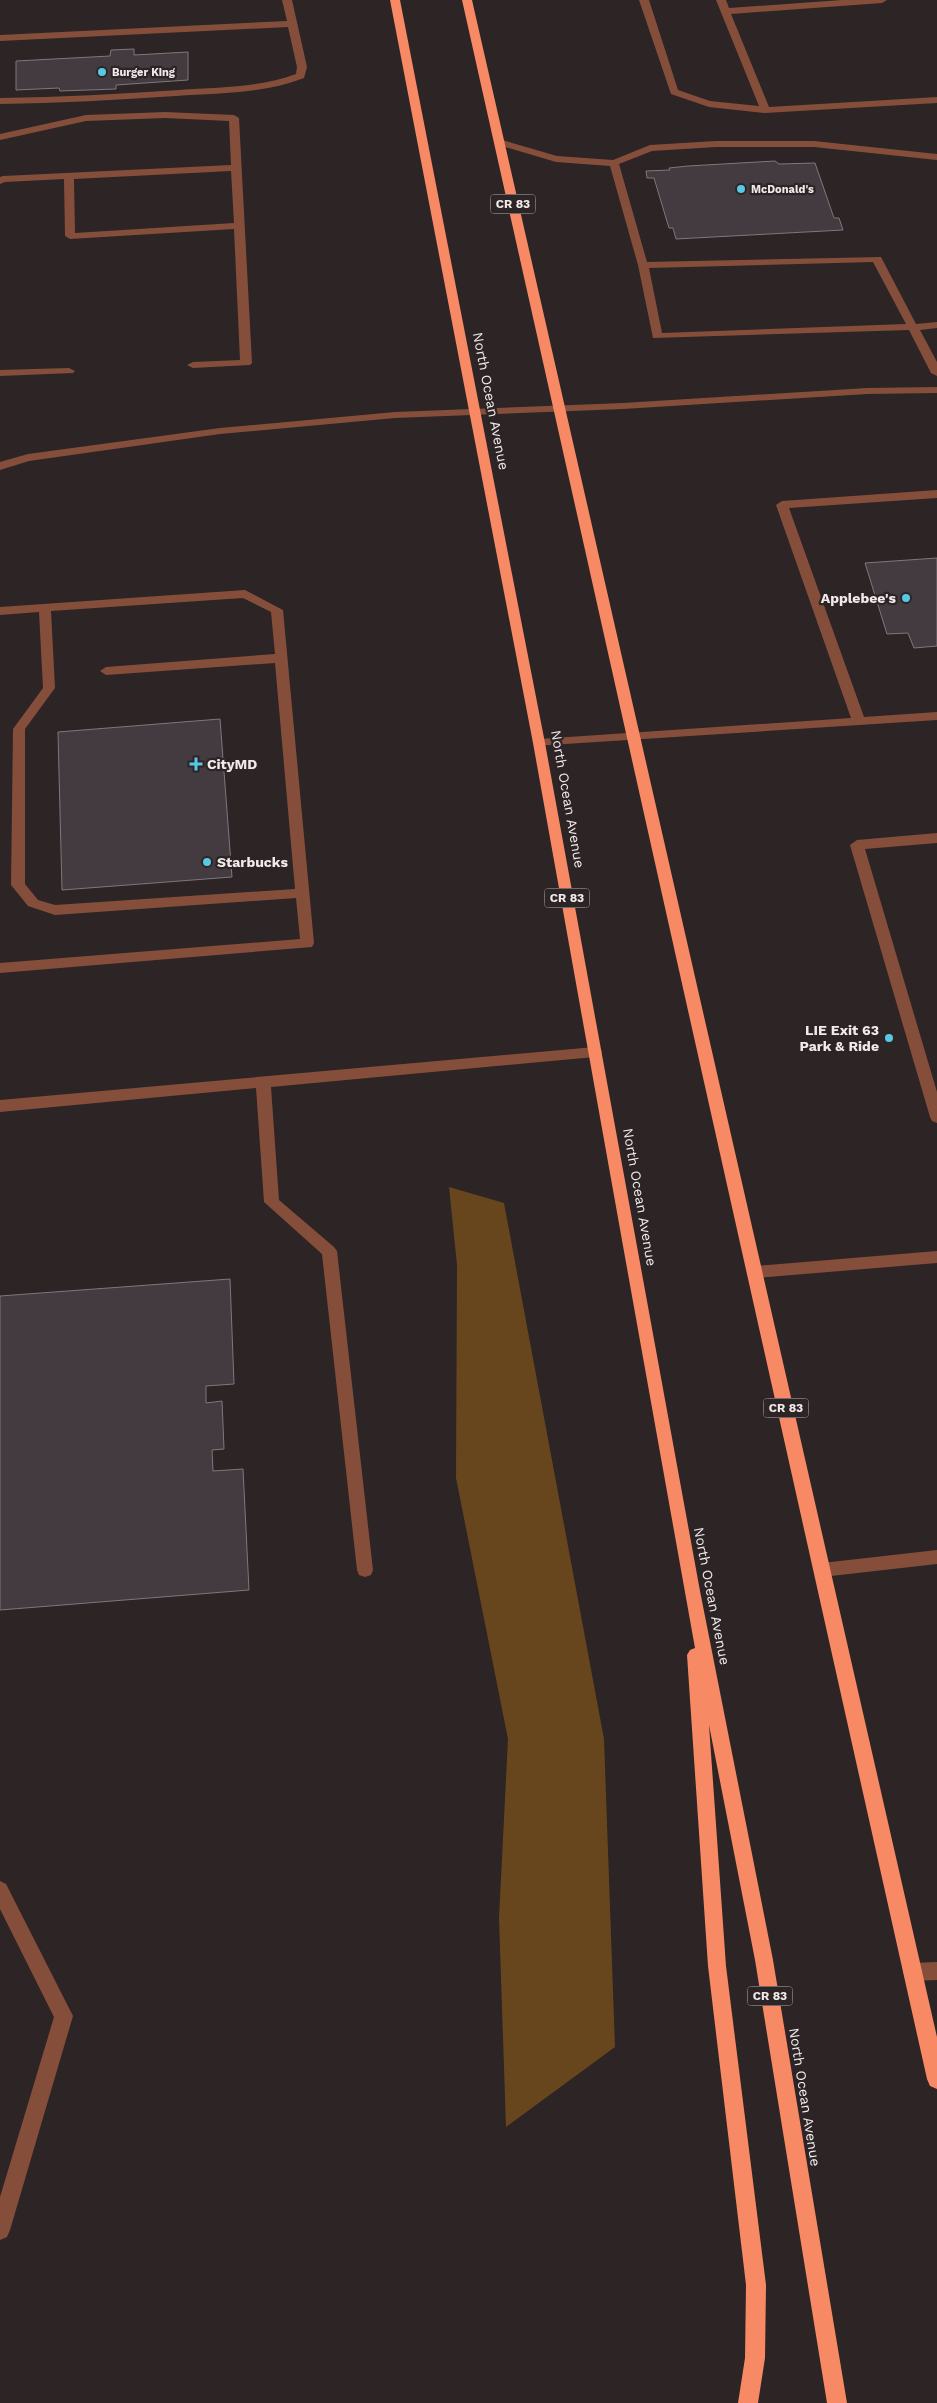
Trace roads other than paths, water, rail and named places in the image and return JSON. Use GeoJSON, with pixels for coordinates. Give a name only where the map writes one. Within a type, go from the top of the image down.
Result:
{"type":"FeatureCollection","features":[{"type":"Feature","properties":{"kind":"highway","name":"North Ocean Avenue"},"geometry":{"type":"LineString","coordinates":[[395,0],[539,743],[692,1591],[764,1960],[837,2403]]}},
{"type":"Feature","properties":{"kind":"highway","name":"CR 83"},"geometry":{"type":"LineString","coordinates":[[467,0],[937,2079]]}},
{"type":"Feature","properties":{"kind":"highway"},"geometry":{"type":"LineString","coordinates":[[692,1591],[717,1966],[756,2285],[755,2358],[748,2403]]}},
{"type":"Feature","properties":{"kind":"lane"},"geometry":{"type":"LineString","coordinates":[[0,101],[80,99],[232,89],[284,83],[300,76],[302,67],[294,24],[287,0]]}},
{"type":"Feature","properties":{"kind":"lane"},"geometry":{"type":"LineString","coordinates":[[644,0],[674,92],[709,104],[765,110],[937,100]]}},
{"type":"Feature","properties":{"kind":"lane"},"geometry":{"type":"LineString","coordinates":[[721,0],[765,110]]}},
{"type":"Feature","properties":{"kind":"lane"},"geometry":{"type":"LineString","coordinates":[[727,11],[882,0]]}},
{"type":"Feature","properties":{"kind":"lane"},"geometry":{"type":"LineString","coordinates":[[0,38],[294,24]]}},
{"type":"Feature","properties":{"kind":"lane"},"geometry":{"type":"LineString","coordinates":[[0,137],[86,118],[165,116],[234,118],[246,363],[193,366]]}},
{"type":"Feature","properties":{"kind":"lane"},"geometry":{"type":"LineString","coordinates":[[499,142],[556,159],[614,163],[650,148],[716,144],[814,144],[937,157]]}},
{"type":"Feature","properties":{"kind":"lane"},"geometry":{"type":"LineString","coordinates":[[614,163],[643,265],[657,336],[914,328],[937,325]]}},
{"type":"Feature","properties":{"kind":"lane"},"geometry":{"type":"LineString","coordinates":[[0,181],[3,179],[235,168]]}},
{"type":"Feature","properties":{"kind":"lane"},"geometry":{"type":"LineString","coordinates":[[68,176],[70,236],[238,226]]}},
{"type":"Feature","properties":{"kind":"lane"},"geometry":{"type":"LineString","coordinates":[[643,265],[877,259],[937,373]]}},
{"type":"Feature","properties":{"kind":"lane"},"geometry":{"type":"LineString","coordinates":[[0,373],[69,370]]}},
{"type":"Feature","properties":{"kind":"lane"},"geometry":{"type":"LineString","coordinates":[[0,466],[28,458],[220,431],[395,415],[559,409],[867,390],[937,390]]}},
{"type":"Feature","properties":{"kind":"lane"},"geometry":{"type":"LineString","coordinates":[[859,721],[782,506],[937,494]]}},
{"type":"Feature","properties":{"kind":"lane"},"geometry":{"type":"LineString","coordinates":[[0,610],[245,594],[278,610],[307,943],[0,968]]}},
{"type":"Feature","properties":{"kind":"lane"},"geometry":{"type":"LineString","coordinates":[[45,607],[49,688],[18,730],[18,885],[33,903],[55,910],[302,893]]}},
{"type":"Feature","properties":{"kind":"lane"},"geometry":{"type":"LineString","coordinates":[[106,671],[281,658]]}},
{"type":"Feature","properties":{"kind":"lane"},"geometry":{"type":"LineString","coordinates":[[539,743],[937,716]]}},
{"type":"Feature","properties":{"kind":"lane"},"geometry":{"type":"LineString","coordinates":[[937,838],[857,845],[937,1117]]}},
{"type":"Feature","properties":{"kind":"lane"},"geometry":{"type":"LineString","coordinates":[[0,1106],[595,1052]]}},
{"type":"Feature","properties":{"kind":"lane"},"geometry":{"type":"LineString","coordinates":[[263,1081],[272,1202],[329,1251],[365,1570]]}},
{"type":"Feature","properties":{"kind":"lane"},"geometry":{"type":"LineString","coordinates":[[756,1272],[937,1257]]}},
{"type":"Feature","properties":{"kind":"lane"},"geometry":{"type":"LineString","coordinates":[[822,1570],[937,1557]]}},
{"type":"Feature","properties":{"kind":"lane"},"geometry":{"type":"LineString","coordinates":[[0,1890],[64,2016],[0,2230]]}},
{"type":"Feature","properties":{"kind":"lane"},"geometry":{"type":"LineString","coordinates":[[912,1972],[937,1972]]}},
{"type":"Feature","properties":{"kind":"place","name":"Burger King"},"geometry":{"type":"Point","coordinates":[102,72]}},
{"type":"Feature","properties":{"kind":"place","name":"McDonald's"},"geometry":{"type":"Point","coordinates":[741,189]}},
{"type":"Feature","properties":{"kind":"place","name":"Applebee's"},"geometry":{"type":"Point","coordinates":[906,598]}},
{"type":"Feature","properties":{"kind":"place","name":"CityMD"},"geometry":{"type":"Point","coordinates":[196,764]}},
{"type":"Feature","properties":{"kind":"place","name":"Starbucks"},"geometry":{"type":"Point","coordinates":[207,862]}},
{"type":"Feature","properties":{"kind":"place","name":"LIE Exit 63 Park & Ride"},"geometry":{"type":"Point","coordinates":[889,1038]}}]}
